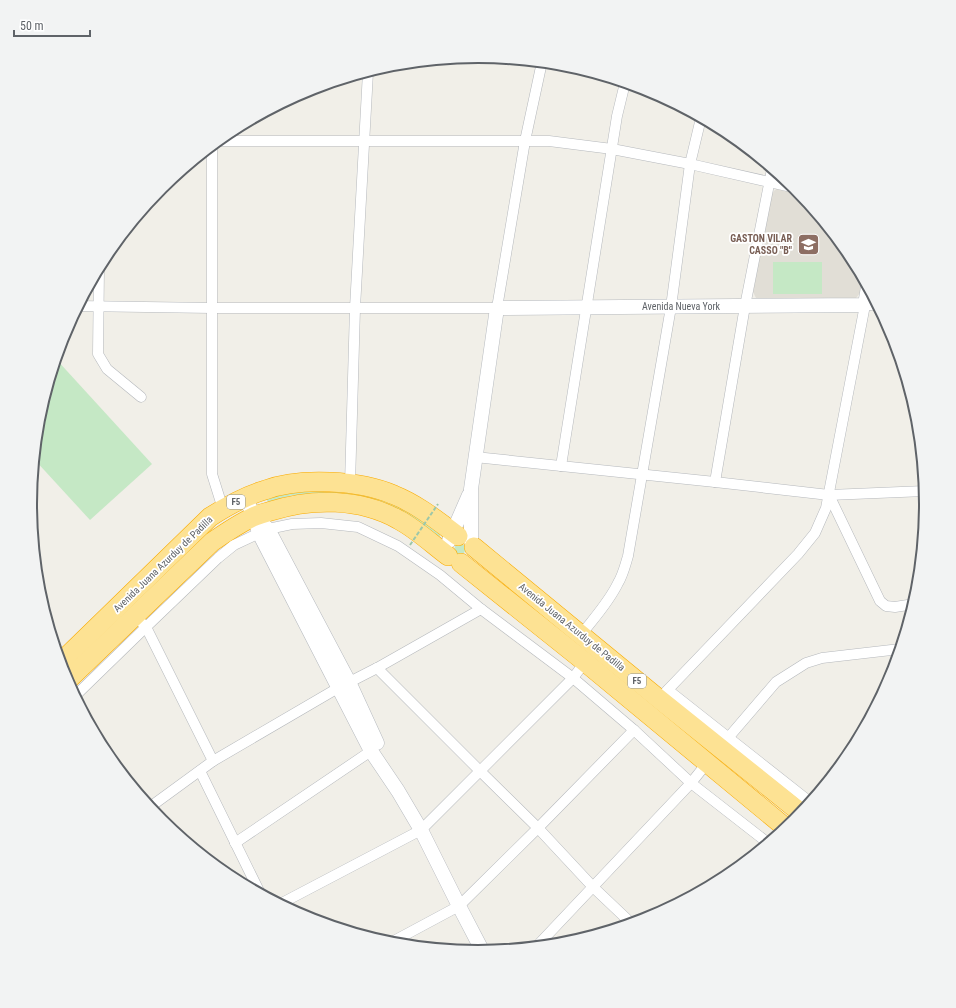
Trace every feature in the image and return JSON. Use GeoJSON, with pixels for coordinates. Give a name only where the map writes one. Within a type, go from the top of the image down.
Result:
{"type":"FeatureCollection","features":[{"type":"Feature","properties":{"kind":"highway","name":"Avenida Juana Azurduy de Padilla"},"geometry":{"type":"LineString","coordinates":[[65,658],[210,517],[223,509],[245,497],[266,489],[291,484],[322,482],[375,488],[394,495],[419,508],[584,662],[781,824]]}},
{"type":"Feature","properties":{"kind":"highway","name":"Avenida Juana Azurduy de Padilla"},"geometry":{"type":"LineString","coordinates":[[72,676],[140,621],[212,542],[231,528],[261,526],[284,507],[312,502],[357,505],[377,510],[459,545],[664,695],[801,804]]}},
{"type":"Feature","properties":{"kind":"street"},"geometry":{"type":"LineString","coordinates":[[459,545],[471,489],[497,308],[525,141],[541,68]]}},
{"type":"Feature","properties":{"kind":"street"},"geometry":{"type":"LineString","coordinates":[[350,484],[355,308],[368,77]]}},
{"type":"Feature","properties":{"kind":"street"},"geometry":{"type":"LineString","coordinates":[[561,466],[617,116],[624,88]]}},
{"type":"Feature","properties":{"kind":"street"},"geometry":{"type":"LineString","coordinates":[[581,635],[618,584],[628,556],[671,306],[690,164],[700,123]]}},
{"type":"Feature","properties":{"kind":"street"},"geometry":{"type":"LineString","coordinates":[[228,141],[549,141],[612,149],[690,164],[783,186]]}},
{"type":"Feature","properties":{"kind":"street"},"geometry":{"type":"LineString","coordinates":[[212,153],[212,474],[223,509]]}},
{"type":"Feature","properties":{"kind":"street"},"geometry":{"type":"LineString","coordinates":[[715,482],[745,306],[771,174]]}},
{"type":"Feature","properties":{"kind":"street"},"geometry":{"type":"LineString","coordinates":[[99,279],[98,354],[107,369],[141,397]]}},
{"type":"Feature","properties":{"kind":"street"},"geometry":{"type":"LineString","coordinates":[[801,804],[728,738],[664,695],[798,554],[815,533],[826,508],[871,305]]}},
{"type":"Feature","properties":{"kind":"street","name":"Avenida Nueva York"},"geometry":{"type":"LineString","coordinates":[[497,308],[871,305]]}},
{"type":"Feature","properties":{"kind":"street"},"geometry":{"type":"LineString","coordinates":[[84,306],[212,308],[497,308]]}},
{"type":"Feature","properties":{"kind":"street"},"geometry":{"type":"LineString","coordinates":[[475,457],[829,495],[919,491]]}},
{"type":"Feature","properties":{"kind":"street"},"geometry":{"type":"LineString","coordinates":[[459,545],[471,489]]}},
{"type":"Feature","properties":{"kind":"street"},"geometry":{"type":"LineString","coordinates":[[829,495],[880,601],[886,606],[896,607],[907,605]]}},
{"type":"Feature","properties":{"kind":"street"},"geometry":{"type":"LineString","coordinates":[[245,497],[398,791]]}},
{"type":"Feature","properties":{"kind":"street"},"geometry":{"type":"LineString","coordinates":[[261,526],[321,523],[358,527],[398,546],[440,575],[481,609],[573,678],[634,730],[691,783],[764,840]]}},
{"type":"Feature","properties":{"kind":"street"},"geometry":{"type":"LineString","coordinates":[[154,804],[213,761],[344,685],[481,609]]}},
{"type":"Feature","properties":{"kind":"street"},"geometry":{"type":"LineString","coordinates":[[79,692],[140,621],[213,761]]}},
{"type":"Feature","properties":{"kind":"street"},"geometry":{"type":"LineString","coordinates":[[728,738],[776,682],[806,663],[822,658],[895,650]]}},
{"type":"Feature","properties":{"kind":"street"},"geometry":{"type":"LineString","coordinates":[[286,901],[421,830],[573,678],[584,662]]}},
{"type":"Feature","properties":{"kind":"street"},"geometry":{"type":"LineString","coordinates":[[377,668],[538,828],[593,887],[626,919]]}},
{"type":"Feature","properties":{"kind":"street"},"geometry":{"type":"LineString","coordinates":[[344,685],[371,751],[398,791],[421,830],[478,945]]}},
{"type":"Feature","properties":{"kind":"street"},"geometry":{"type":"LineString","coordinates":[[399,938],[459,906],[634,730]]}},
{"type":"Feature","properties":{"kind":"street"},"geometry":{"type":"LineString","coordinates":[[235,843],[371,751]]}},
{"type":"Feature","properties":{"kind":"street"},"geometry":{"type":"LineString","coordinates":[[543,940],[691,783],[707,763]]}},
{"type":"Feature","properties":{"kind":"street"},"geometry":{"type":"LineString","coordinates":[[200,771],[256,886]]}},
{"type":"Feature","properties":{"kind":"path"},"geometry":{"type":"LineString","coordinates":[[410,545],[438,504]]}},
{"type":"Feature","properties":{"kind":"shaded area"},"geometry":{"type":"Polygon","coordinates":[[[781,188],[787,190],[790,192],[810,213],[845,259],[862,288],[856,298],[850,301],[756,298],[753,292],[772,193],[776,189],[781,188]]]}},
{"type":"Feature","properties":{"kind":"green space"},"geometry":{"type":"Polygon","coordinates":[[[773,262],[822,262],[822,294],[773,294],[773,262]]]}},
{"type":"Feature","properties":{"kind":"green space"},"geometry":{"type":"Polygon","coordinates":[[[60,363],[152,464],[90,520],[39,465],[45,418],[60,363]]]}},
{"type":"Feature","properties":{"kind":"green space"},"geometry":{"type":"Polygon","coordinates":[[[317,489],[368,495],[402,509],[442,533],[438,538],[316,494],[293,495],[268,502],[266,498],[283,493],[317,489]]]}},
{"type":"Feature","properties":{"kind":"green space"},"geometry":{"type":"Polygon","coordinates":[[[460,543],[464,545],[466,549],[464,553],[460,555],[456,553],[454,549],[456,545],[460,543]]]}},
{"type":"Feature","properties":{"kind":"place","name":"GASTON VILAR CASSO \"B\""},"geometry":{"type":"Point","coordinates":[808,244]}}]}
